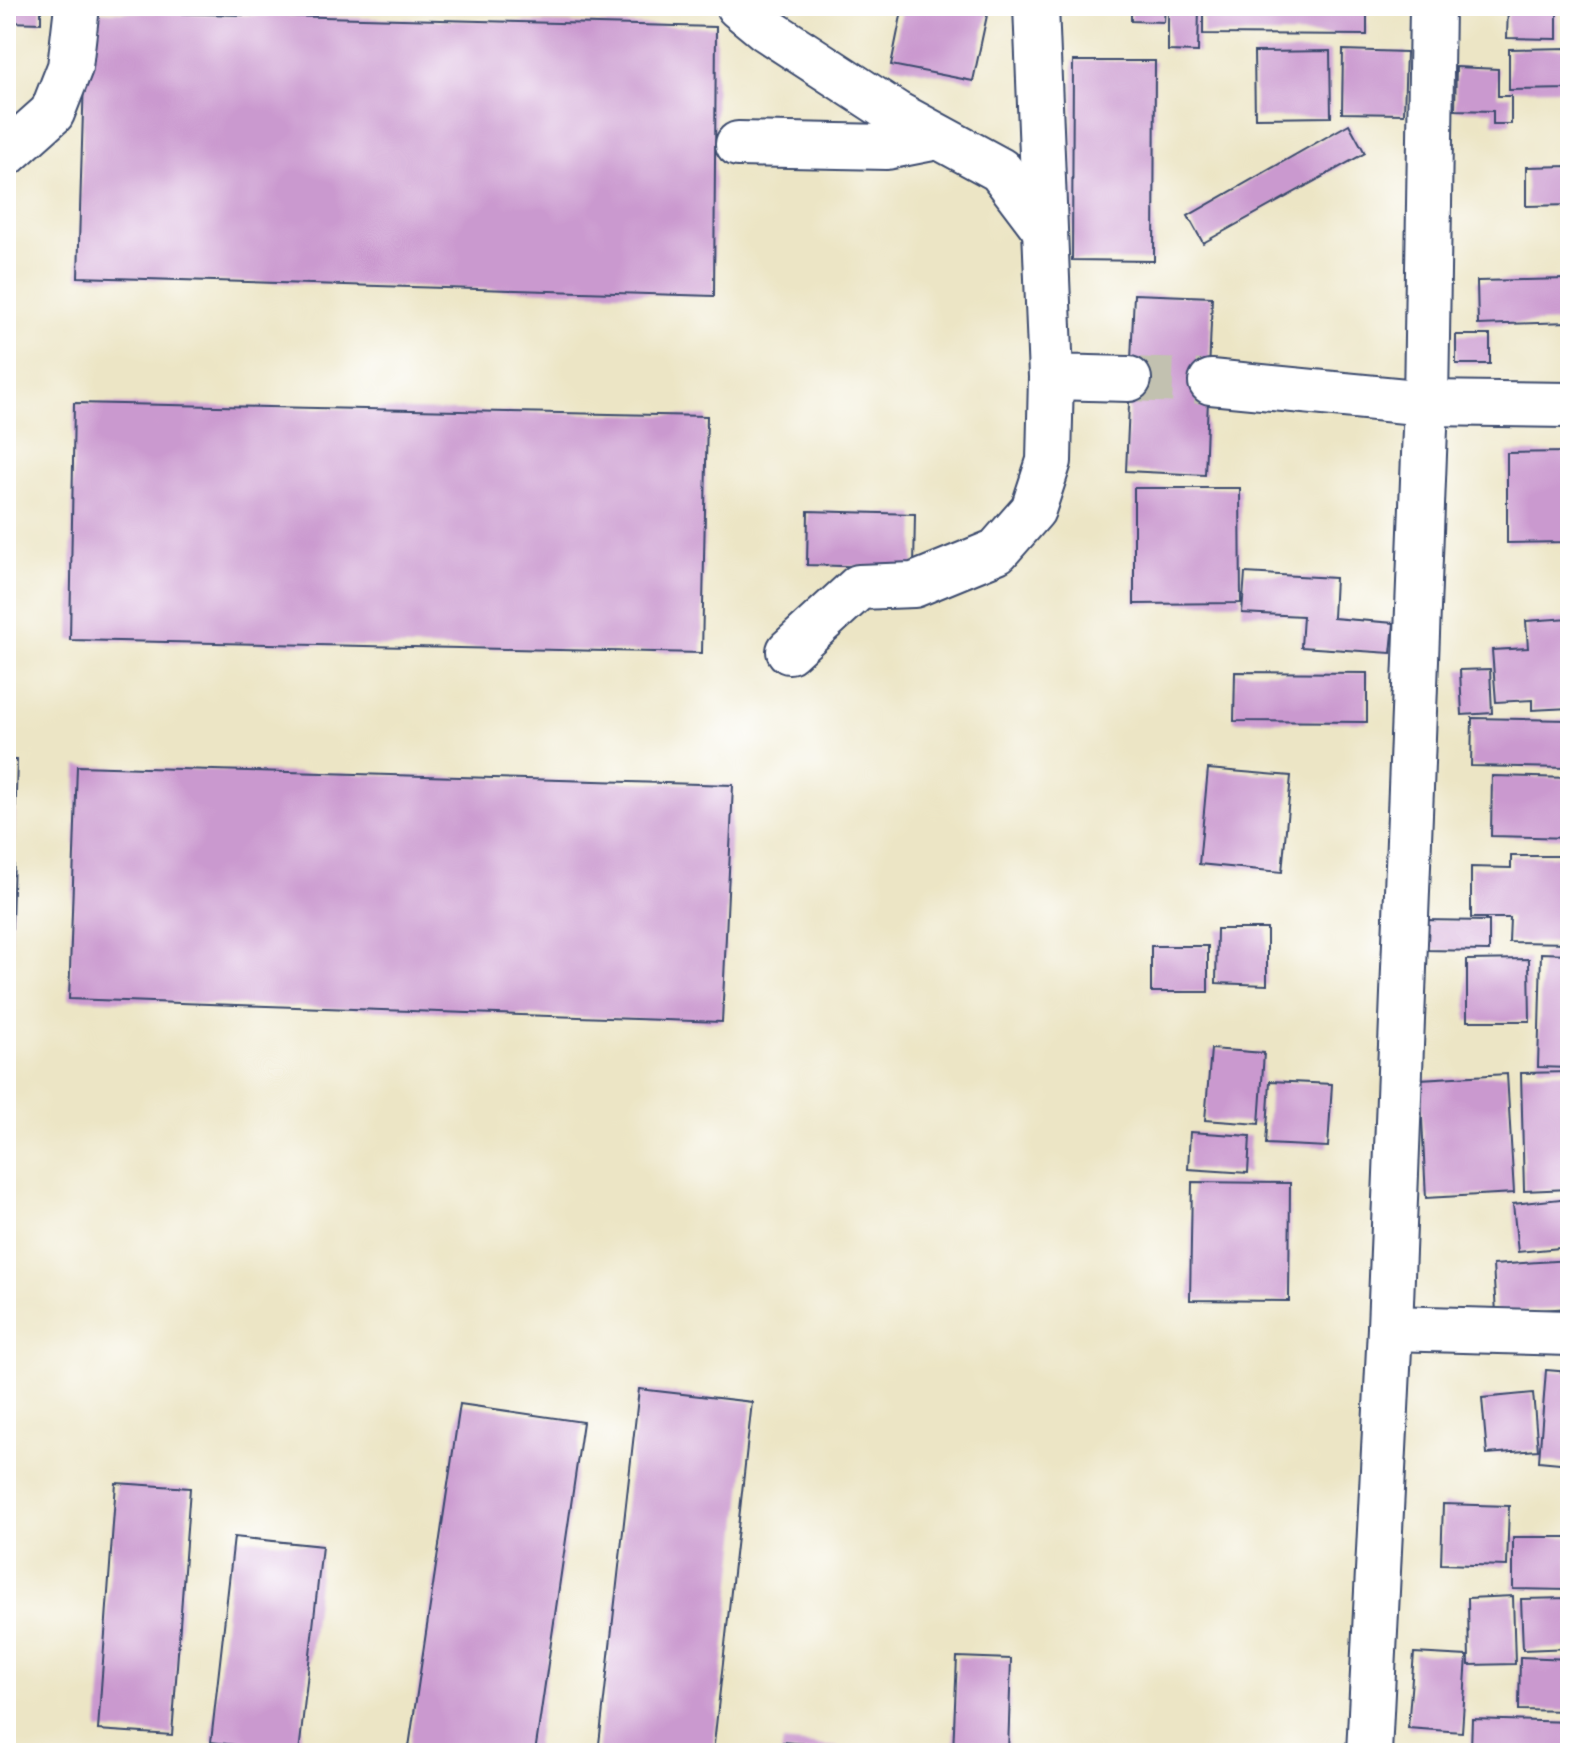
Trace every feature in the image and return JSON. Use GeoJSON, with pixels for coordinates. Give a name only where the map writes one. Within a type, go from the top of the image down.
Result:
{"type":"FeatureCollection","features":[{"type":"Feature","properties":{"kind":"street"},"geometry":{"type":"LineString","coordinates":[[6,154],[52,113],[70,67],[77,6]]}},
{"type":"Feature","properties":{"kind":"street"},"geometry":{"type":"LineString","coordinates":[[738,6],[766,29],[895,113],[1000,170],[1043,227]]}},
{"type":"Feature","properties":{"kind":"street"},"geometry":{"type":"LineString","coordinates":[[789,651],[859,587],[914,585],[997,551],[1033,510],[1049,461],[1051,377],[1036,6]]}},
{"type":"Feature","properties":{"kind":"street"},"geometry":{"type":"LineString","coordinates":[[1369,1753],[1390,1328],[1426,403],[1432,6]]}},
{"type":"Feature","properties":{"kind":"street"},"geometry":{"type":"LineString","coordinates":[[738,144],[887,147],[938,137]]}},
{"type":"Feature","properties":{"kind":"street"},"geometry":{"type":"LineString","coordinates":[[1051,377],[1129,379]]}},
{"type":"Feature","properties":{"kind":"street"},"geometry":{"type":"LineString","coordinates":[[1211,382],[1426,403],[1570,405]]}},
{"type":"Feature","properties":{"kind":"street"},"geometry":{"type":"LineString","coordinates":[[1390,1328],[1570,1333]]}},
{"type":"Feature","properties":{"kind":"building"},"geometry":{"type":"Polygon","coordinates":[[[8,6],[41,6],[41,23],[8,22],[8,6]]]}},
{"type":"Feature","properties":{"kind":"building"},"geometry":{"type":"Polygon","coordinates":[[[903,6],[989,6],[973,81],[891,65],[903,6]]]}},
{"type":"Feature","properties":{"kind":"building"},"geometry":{"type":"Polygon","coordinates":[[[1131,6],[1165,6],[1164,22],[1131,21],[1131,6]]]}},
{"type":"Feature","properties":{"kind":"building"},"geometry":{"type":"Polygon","coordinates":[[[1168,6],[1199,6],[1198,52],[1168,51],[1168,6]]]}},
{"type":"Feature","properties":{"kind":"building"},"geometry":{"type":"Polygon","coordinates":[[[1203,6],[1367,6],[1367,35],[1203,34],[1203,6]]]}},
{"type":"Feature","properties":{"kind":"building"},"geometry":{"type":"Polygon","coordinates":[[[1508,6],[1557,6],[1557,39],[1507,38],[1508,6]]]}},
{"type":"Feature","properties":{"kind":"building"},"geometry":{"type":"Polygon","coordinates":[[[86,11],[716,27],[714,296],[78,277],[86,11]]]}},
{"type":"Feature","properties":{"kind":"building"},"geometry":{"type":"Polygon","coordinates":[[[1570,48],[1570,89],[1509,90],[1509,49],[1570,48]]]}},
{"type":"Feature","properties":{"kind":"building"},"geometry":{"type":"Polygon","coordinates":[[[1343,50],[1406,52],[1404,114],[1342,113],[1343,50]]]}},
{"type":"Feature","properties":{"kind":"building"},"geometry":{"type":"Polygon","coordinates":[[[1330,51],[1331,117],[1255,118],[1254,52],[1330,51]]]}},
{"type":"Feature","properties":{"kind":"building"},"geometry":{"type":"Polygon","coordinates":[[[1073,61],[1155,61],[1154,261],[1072,260],[1073,61]]]}},
{"type":"Feature","properties":{"kind":"building"},"geometry":{"type":"Polygon","coordinates":[[[1456,67],[1498,69],[1498,96],[1511,96],[1511,124],[1493,124],[1493,111],[1455,110],[1456,67]]]}},
{"type":"Feature","properties":{"kind":"building"},"geometry":{"type":"Polygon","coordinates":[[[1349,124],[1365,153],[1203,243],[1188,216],[1349,124]]]}},
{"type":"Feature","properties":{"kind":"building"},"geometry":{"type":"Polygon","coordinates":[[[1570,166],[1570,205],[1526,206],[1526,167],[1570,166]]]}},
{"type":"Feature","properties":{"kind":"building"},"geometry":{"type":"Polygon","coordinates":[[[1567,279],[1569,322],[1478,325],[1477,281],[1567,279]]]}},
{"type":"Feature","properties":{"kind":"building"},"geometry":{"type":"Polygon","coordinates":[[[1134,294],[1212,297],[1205,475],[1126,471],[1134,294]]]}},
{"type":"Feature","properties":{"kind":"building"},"geometry":{"type":"Polygon","coordinates":[[[1456,335],[1490,335],[1490,364],[1456,364],[1456,335]]]}},
{"type":"Feature","properties":{"kind":"building"},"geometry":{"type":"Polygon","coordinates":[[[74,403],[707,416],[702,653],[70,640],[74,403]]]}},
{"type":"Feature","properties":{"kind":"building"},"geometry":{"type":"Polygon","coordinates":[[[1570,452],[1570,542],[1507,543],[1507,453],[1570,452]]]}},
{"type":"Feature","properties":{"kind":"building"},"geometry":{"type":"Polygon","coordinates":[[[1134,488],[1240,488],[1241,603],[1134,604],[1134,488]]]}},
{"type":"Feature","properties":{"kind":"building"},"geometry":{"type":"Polygon","coordinates":[[[808,511],[915,514],[914,568],[807,565],[808,511]]]}},
{"type":"Feature","properties":{"kind":"building"},"geometry":{"type":"Polygon","coordinates":[[[1245,573],[1335,578],[1333,618],[1394,623],[1391,653],[1301,647],[1303,616],[1242,613],[1245,573]]]}},
{"type":"Feature","properties":{"kind":"building"},"geometry":{"type":"Polygon","coordinates":[[[1570,618],[1570,708],[1532,710],[1532,700],[1496,702],[1492,650],[1528,648],[1526,621],[1570,618]]]}},
{"type":"Feature","properties":{"kind":"building"},"geometry":{"type":"Polygon","coordinates":[[[1490,669],[1492,713],[1462,715],[1460,670],[1490,669]]]}},
{"type":"Feature","properties":{"kind":"building"},"geometry":{"type":"Polygon","coordinates":[[[1235,672],[1367,673],[1367,722],[1234,721],[1235,672]]]}},
{"type":"Feature","properties":{"kind":"building"},"geometry":{"type":"Polygon","coordinates":[[[1472,718],[1570,720],[1570,768],[1471,766],[1472,718]]]}},
{"type":"Feature","properties":{"kind":"building"},"geometry":{"type":"Polygon","coordinates":[[[6,760],[17,760],[11,955],[6,955],[6,760]]]}},
{"type":"Feature","properties":{"kind":"building"},"geometry":{"type":"Polygon","coordinates":[[[77,766],[733,785],[722,1022],[69,999],[77,766]]]}},
{"type":"Feature","properties":{"kind":"building"},"geometry":{"type":"Polygon","coordinates":[[[1208,769],[1291,776],[1282,872],[1199,864],[1208,769]]]}},
{"type":"Feature","properties":{"kind":"building"},"geometry":{"type":"Polygon","coordinates":[[[1492,776],[1570,778],[1570,838],[1491,836],[1492,776]]]}},
{"type":"Feature","properties":{"kind":"building"},"geometry":{"type":"Polygon","coordinates":[[[1511,856],[1570,856],[1570,943],[1509,942],[1510,918],[1471,918],[1471,867],[1511,868],[1511,856]]]}},
{"type":"Feature","properties":{"kind":"building"},"geometry":{"type":"Polygon","coordinates":[[[1423,920],[1489,921],[1489,951],[1422,950],[1423,920]]]}},
{"type":"Feature","properties":{"kind":"building"},"geometry":{"type":"Polygon","coordinates":[[[1217,929],[1267,929],[1267,985],[1216,983],[1217,929]]]}},
{"type":"Feature","properties":{"kind":"building"},"geometry":{"type":"Polygon","coordinates":[[[1151,946],[1208,946],[1208,992],[1151,992],[1151,946]]]}},
{"type":"Feature","properties":{"kind":"building"},"geometry":{"type":"Polygon","coordinates":[[[1541,953],[1570,954],[1570,1068],[1538,1067],[1541,953]]]}},
{"type":"Feature","properties":{"kind":"building"},"geometry":{"type":"Polygon","coordinates":[[[1529,959],[1530,1021],[1467,1021],[1467,960],[1529,959]]]}},
{"type":"Feature","properties":{"kind":"building"},"geometry":{"type":"Polygon","coordinates":[[[1211,1049],[1264,1053],[1259,1124],[1205,1120],[1211,1049]]]}},
{"type":"Feature","properties":{"kind":"building"},"geometry":{"type":"Polygon","coordinates":[[[1570,1072],[1570,1189],[1524,1191],[1521,1073],[1570,1072]]]}},
{"type":"Feature","properties":{"kind":"building"},"geometry":{"type":"Polygon","coordinates":[[[1507,1074],[1514,1193],[1426,1198],[1420,1079],[1507,1074]]]}},
{"type":"Feature","properties":{"kind":"building"},"geometry":{"type":"Polygon","coordinates":[[[1270,1081],[1332,1084],[1328,1147],[1266,1144],[1270,1081]]]}},
{"type":"Feature","properties":{"kind":"building"},"geometry":{"type":"Polygon","coordinates":[[[1190,1132],[1250,1136],[1248,1173],[1188,1169],[1190,1132]]]}},
{"type":"Feature","properties":{"kind":"building"},"geometry":{"type":"Polygon","coordinates":[[[1192,1182],[1290,1183],[1289,1301],[1190,1300],[1192,1182]]]}},
{"type":"Feature","properties":{"kind":"building"},"geometry":{"type":"Polygon","coordinates":[[[1570,1198],[1570,1247],[1518,1252],[1513,1204],[1570,1198]]]}},
{"type":"Feature","properties":{"kind":"building"},"geometry":{"type":"Polygon","coordinates":[[[1570,1260],[1570,1308],[1496,1313],[1493,1265],[1570,1260]]]}},
{"type":"Feature","properties":{"kind":"building"},"geometry":{"type":"Polygon","coordinates":[[[1546,1370],[1570,1372],[1570,1464],[1539,1461],[1546,1370]]]}},
{"type":"Feature","properties":{"kind":"building"},"geometry":{"type":"Polygon","coordinates":[[[639,1389],[752,1402],[713,1753],[598,1753],[639,1389]]]}},
{"type":"Feature","properties":{"kind":"building"},"geometry":{"type":"Polygon","coordinates":[[[1533,1393],[1538,1450],[1487,1454],[1482,1398],[1533,1393]]]}},
{"type":"Feature","properties":{"kind":"building"},"geometry":{"type":"Polygon","coordinates":[[[460,1404],[583,1422],[535,1753],[452,1753],[409,1747],[460,1404]]]}},
{"type":"Feature","properties":{"kind":"building"},"geometry":{"type":"Polygon","coordinates":[[[116,1483],[190,1488],[172,1735],[98,1730],[116,1483]]]}},
{"type":"Feature","properties":{"kind":"building"},"geometry":{"type":"Polygon","coordinates":[[[1443,1504],[1509,1506],[1507,1566],[1441,1564],[1443,1504]]]}},
{"type":"Feature","properties":{"kind":"building"},"geometry":{"type":"Polygon","coordinates":[[[234,1537],[322,1546],[299,1753],[211,1742],[234,1537]]]}},
{"type":"Feature","properties":{"kind":"building"},"geometry":{"type":"Polygon","coordinates":[[[1513,1537],[1569,1537],[1568,1590],[1513,1589],[1513,1537]]]}},
{"type":"Feature","properties":{"kind":"building"},"geometry":{"type":"Polygon","coordinates":[[[1513,1596],[1515,1664],[1469,1665],[1468,1598],[1513,1596]]]}},
{"type":"Feature","properties":{"kind":"building"},"geometry":{"type":"Polygon","coordinates":[[[1570,1598],[1570,1648],[1523,1650],[1521,1599],[1570,1598]]]}},
{"type":"Feature","properties":{"kind":"building"},"geometry":{"type":"Polygon","coordinates":[[[1414,1653],[1467,1656],[1462,1732],[1408,1728],[1414,1653]]]}},
{"type":"Feature","properties":{"kind":"building"},"geometry":{"type":"Polygon","coordinates":[[[957,1657],[1011,1659],[1008,1753],[953,1753],[957,1657]]]}},
{"type":"Feature","properties":{"kind":"building"},"geometry":{"type":"Polygon","coordinates":[[[1520,1657],[1570,1659],[1569,1711],[1519,1710],[1520,1657]]]}},
{"type":"Feature","properties":{"kind":"building"},"geometry":{"type":"Polygon","coordinates":[[[1472,1719],[1569,1722],[1568,1753],[1471,1750],[1472,1719]]]}},
{"type":"Feature","properties":{"kind":"building"},"geometry":{"type":"Polygon","coordinates":[[[783,1742],[838,1747],[837,1753],[781,1753],[783,1742]]]}},
{"type":"Feature","properties":{"kind":"tunnel"},"geometry":{"type":"LineString","coordinates":[[1129,379],[1211,382]]}}]}
